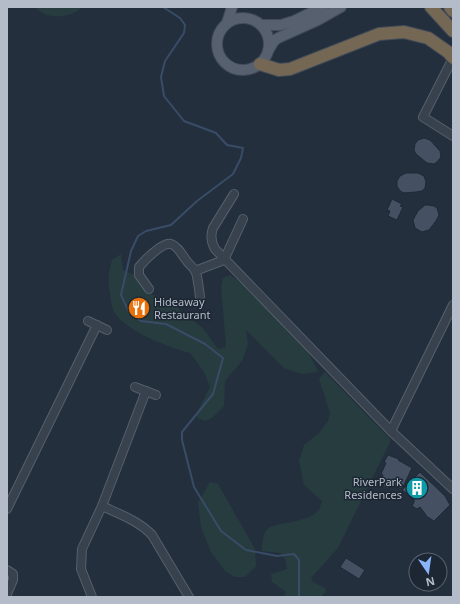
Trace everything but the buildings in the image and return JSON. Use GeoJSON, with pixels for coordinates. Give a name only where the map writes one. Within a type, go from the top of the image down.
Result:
{"type":"FeatureCollection","features":[{"type":"Feature","properties":{"kind":"highway"},"geometry":{"type":"LineString","coordinates":[[431,7],[453,31]]}},
{"type":"Feature","properties":{"kind":"highway"},"geometry":{"type":"LineString","coordinates":[[450,7],[453,11]]}},
{"type":"Feature","properties":{"kind":"highway"},"geometry":{"type":"LineString","coordinates":[[260,64],[279,70],[290,69],[380,34],[404,32],[428,38],[448,52],[453,58]]}},
{"type":"Feature","properties":{"kind":"main road"},"geometry":{"type":"LineString","coordinates":[[227,23],[232,7]]}},
{"type":"Feature","properties":{"kind":"main road"},"geometry":{"type":"LineString","coordinates":[[262,25],[281,25],[294,21],[323,7]]}},
{"type":"Feature","properties":{"kind":"main road"},"geometry":{"type":"LineString","coordinates":[[268,51],[268,37],[262,25],[254,20],[245,18],[235,19],[227,23],[217,38],[218,52],[225,64],[233,68],[243,70],[252,68],[260,64],[265,58],[274,41],[278,38],[318,20],[341,7]]}},
{"type":"Feature","properties":{"kind":"street"},"geometry":{"type":"LineString","coordinates":[[453,58],[423,117],[453,136]]}},
{"type":"Feature","properties":{"kind":"street"},"geometry":{"type":"LineString","coordinates":[[234,194],[213,228],[211,233],[212,244],[224,260],[391,431],[453,489]]}},
{"type":"Feature","properties":{"kind":"street"},"geometry":{"type":"LineString","coordinates":[[195,271],[224,260],[243,219]]}},
{"type":"Feature","properties":{"kind":"street"},"geometry":{"type":"LineString","coordinates":[[149,289],[139,275],[139,267],[145,260],[165,244],[170,244],[176,247],[195,271],[200,297]]}},
{"type":"Feature","properties":{"kind":"street"},"geometry":{"type":"LineString","coordinates":[[391,431],[453,304]]}},
{"type":"Feature","properties":{"kind":"street"},"geometry":{"type":"LineString","coordinates":[[88,321],[107,330]]}},
{"type":"Feature","properties":{"kind":"street"},"geometry":{"type":"LineString","coordinates":[[7,509],[97,325]]}},
{"type":"Feature","properties":{"kind":"street"},"geometry":{"type":"LineString","coordinates":[[135,387],[156,395]]}},
{"type":"Feature","properties":{"kind":"street"},"geometry":{"type":"LineString","coordinates":[[92,597],[81,569],[81,555],[84,543],[102,506],[146,391]]}},
{"type":"Feature","properties":{"kind":"street"},"geometry":{"type":"LineString","coordinates":[[102,506],[131,520],[152,535],[189,597]]}},
{"type":"Feature","properties":{"kind":"street"},"geometry":{"type":"LineString","coordinates":[[7,570],[13,574],[14,578],[7,594]]}},
{"type":"Feature","properties":{"kind":"green space"},"geometry":{"type":"Polygon","coordinates":[[[35,7],[83,7],[72,14],[65,16],[52,16],[35,7]]]}},
{"type":"Feature","properties":{"kind":"green space"},"geometry":{"type":"Polygon","coordinates":[[[121,254],[123,270],[139,277],[147,292],[177,306],[183,314],[203,328],[218,349],[226,347],[221,286],[223,278],[230,275],[257,297],[292,332],[309,354],[318,372],[302,374],[284,368],[246,330],[248,345],[242,361],[225,381],[224,406],[212,418],[205,421],[197,418],[198,410],[210,387],[204,372],[190,353],[160,343],[138,332],[128,326],[113,311],[109,285],[109,271],[112,260],[121,254]]]}},
{"type":"Feature","properties":{"kind":"green space"},"geometry":{"type":"Polygon","coordinates":[[[325,372],[391,440],[338,548],[311,578],[313,582],[325,588],[326,591],[321,597],[283,597],[286,592],[272,582],[271,574],[287,569],[286,561],[281,553],[261,551],[265,532],[269,528],[314,515],[320,508],[322,501],[304,485],[299,461],[304,445],[319,433],[328,421],[330,413],[319,379],[325,372]]]}},
{"type":"Feature","properties":{"kind":"green space"},"geometry":{"type":"Polygon","coordinates":[[[210,482],[218,484],[255,549],[256,566],[245,577],[235,577],[226,572],[211,552],[201,527],[198,503],[210,482]]]}},
{"type":"Feature","properties":{"kind":"waterway"},"geometry":{"type":"LineString","coordinates":[[163,7],[180,18],[185,25],[184,33],[165,61],[161,77],[164,96],[184,121],[216,133],[227,145],[243,148],[241,158],[233,174],[197,201],[171,225],[146,231],[138,236],[131,251],[121,295],[128,310],[141,321],[166,324],[205,344],[223,358],[213,394],[182,432],[182,440],[194,487],[221,531],[246,550],[277,556],[294,554],[299,560],[299,597]]}},
{"type":"Feature","properties":{"kind":"place","name":"Hideaway Restaurant"},"geometry":{"type":"Point","coordinates":[139,308]}},
{"type":"Feature","properties":{"kind":"place","name":"RiverPark Residences"},"geometry":{"type":"Point","coordinates":[417,488]}}]}
